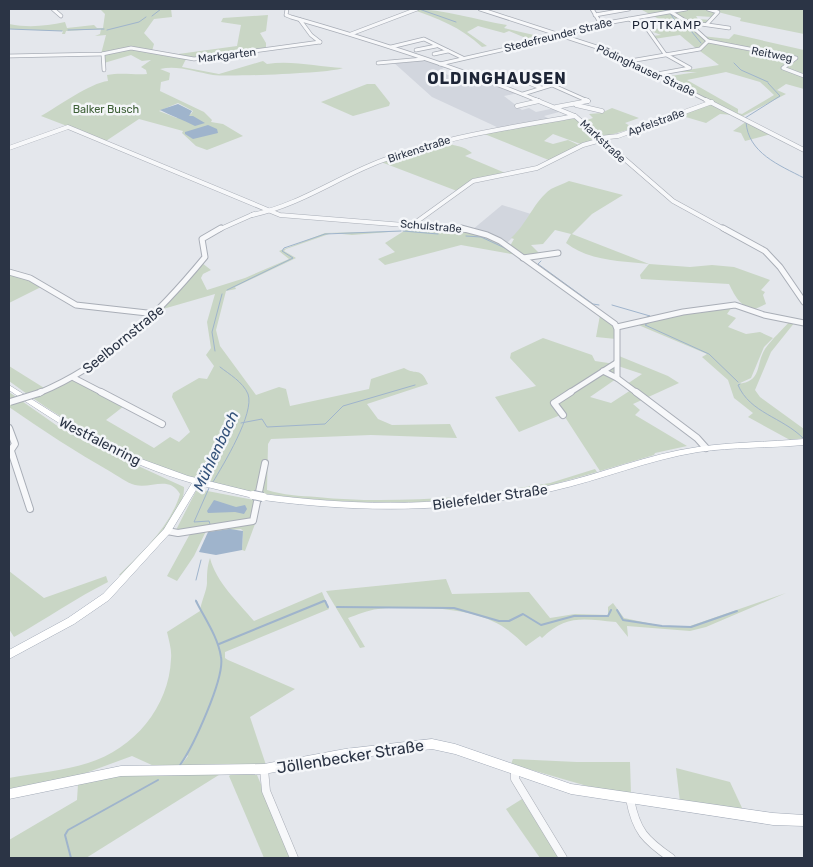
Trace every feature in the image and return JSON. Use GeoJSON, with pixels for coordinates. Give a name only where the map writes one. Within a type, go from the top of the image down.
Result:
{"type":"FeatureCollection","features":[{"type":"Feature","properties":{"kind":"main road","name":"Westfalenring"},"geometry":{"type":"LineString","coordinates":[[9,386],[48,414],[92,440],[137,462],[195,481]]}},
{"type":"Feature","properties":{"kind":"main road","name":"Bielefelder Straße"},"geometry":{"type":"LineString","coordinates":[[195,481],[263,497],[321,504],[414,506],[462,503],[551,488],[667,455],[706,448],[804,442]]}},
{"type":"Feature","properties":{"kind":"main road"},"geometry":{"type":"LineString","coordinates":[[173,475],[188,488]]}},
{"type":"Feature","properties":{"kind":"main road"},"geometry":{"type":"LineString","coordinates":[[183,504],[188,488],[195,481]]}},
{"type":"Feature","properties":{"kind":"main road"},"geometry":{"type":"LineString","coordinates":[[9,654],[62,627],[94,606],[115,588],[167,531],[195,481]]}},
{"type":"Feature","properties":{"kind":"main road","name":"Jöllenbecker Straße"},"geometry":{"type":"LineString","coordinates":[[9,794],[122,771],[264,769],[345,754],[432,744],[455,749],[571,789],[773,819],[804,821]]}},
{"type":"Feature","properties":{"kind":"street"},"geometry":{"type":"LineString","coordinates":[[53,9],[61,16]]}},
{"type":"Feature","properties":{"kind":"street"},"geometry":{"type":"LineString","coordinates":[[287,9],[287,16],[300,20]]}},
{"type":"Feature","properties":{"kind":"street"},"geometry":{"type":"LineString","coordinates":[[351,34],[417,9]]}},
{"type":"Feature","properties":{"kind":"street","name":"Pödinghauser Straße"},"geometry":{"type":"LineString","coordinates":[[480,9],[603,48],[740,115],[804,150]]}},
{"type":"Feature","properties":{"kind":"street"},"geometry":{"type":"LineString","coordinates":[[592,9],[601,24]]}},
{"type":"Feature","properties":{"kind":"street"},"geometry":{"type":"LineString","coordinates":[[595,15],[629,9],[642,17]]}},
{"type":"Feature","properties":{"kind":"street","name":"Stedefreunder Straße"},"geometry":{"type":"LineString","coordinates":[[440,64],[563,35],[601,24],[686,9]]}},
{"type":"Feature","properties":{"kind":"street"},"geometry":{"type":"LineString","coordinates":[[707,24],[718,12],[708,9]]}},
{"type":"Feature","properties":{"kind":"street"},"geometry":{"type":"LineString","coordinates":[[630,61],[700,49],[708,41],[687,22],[671,12]]}},
{"type":"Feature","properties":{"kind":"street"},"geometry":{"type":"LineString","coordinates":[[629,19],[648,30],[666,55],[690,68],[657,74]]}},
{"type":"Feature","properties":{"kind":"street","name":"Markstraße"},"geometry":{"type":"LineString","coordinates":[[300,20],[351,34],[426,59],[523,94],[575,116],[679,205],[749,240],[765,251],[775,261],[804,302]]}},
{"type":"Feature","properties":{"kind":"street","name":"Markgarten"},"geometry":{"type":"LineString","coordinates":[[104,54],[131,48],[194,59],[320,42],[311,35],[300,20]]}},
{"type":"Feature","properties":{"kind":"street"},"geometry":{"type":"LineString","coordinates":[[687,22],[729,28]]}},
{"type":"Feature","properties":{"kind":"street"},"geometry":{"type":"LineString","coordinates":[[420,36],[436,46],[463,58]]}},
{"type":"Feature","properties":{"kind":"street"},"geometry":{"type":"LineString","coordinates":[[391,47],[424,39]]}},
{"type":"Feature","properties":{"kind":"street","name":"Reitweg"},"geometry":{"type":"LineString","coordinates":[[708,41],[796,58],[798,59],[783,68],[804,76]]}},
{"type":"Feature","properties":{"kind":"street"},"geometry":{"type":"LineString","coordinates":[[416,50],[436,46]]}},
{"type":"Feature","properties":{"kind":"street"},"geometry":{"type":"LineString","coordinates":[[434,54],[448,51]]}},
{"type":"Feature","properties":{"kind":"street"},"geometry":{"type":"LineString","coordinates":[[9,56],[104,54],[104,70]]}},
{"type":"Feature","properties":{"kind":"street"},"geometry":{"type":"LineString","coordinates":[[378,63],[426,59]]}},
{"type":"Feature","properties":{"kind":"street"},"geometry":{"type":"LineString","coordinates":[[524,81],[541,88]]}},
{"type":"Feature","properties":{"kind":"street"},"geometry":{"type":"LineString","coordinates":[[523,94],[552,85],[588,101],[556,107]]}},
{"type":"Feature","properties":{"kind":"street"},"geometry":{"type":"LineString","coordinates":[[676,88],[683,87]]}},
{"type":"Feature","properties":{"kind":"street"},"geometry":{"type":"LineString","coordinates":[[517,106],[539,101]]}},
{"type":"Feature","properties":{"kind":"street","name":"Apfelstraße"},"geometry":{"type":"LineString","coordinates":[[412,224],[474,181],[512,175],[537,168],[583,145],[600,139],[618,136],[712,102]]}},
{"type":"Feature","properties":{"kind":"street"},"geometry":{"type":"LineString","coordinates":[[571,104],[602,111]]}},
{"type":"Feature","properties":{"kind":"street","name":"Birkenstraße"},"geometry":{"type":"LineString","coordinates":[[272,212],[378,162],[448,139],[575,116]]}},
{"type":"Feature","properties":{"kind":"street","name":"Schulstraße"},"geometry":{"type":"LineString","coordinates":[[9,148],[68,128],[272,212],[286,216],[412,224],[458,228],[477,232],[493,237],[617,327]]}},
{"type":"Feature","properties":{"kind":"street","name":"Seelbornstraße"},"geometry":{"type":"LineString","coordinates":[[10,403],[74,378],[156,314],[205,257],[203,237],[265,209]]}},
{"type":"Feature","properties":{"kind":"street","name":"Seelbornstraße"},"geometry":{"type":"LineString","coordinates":[[252,215],[272,212]]}},
{"type":"Feature","properties":{"kind":"street"},"geometry":{"type":"LineString","coordinates":[[523,258],[558,253]]}},
{"type":"Feature","properties":{"kind":"street"},"geometry":{"type":"LineString","coordinates":[[9,272],[30,278],[76,305],[156,314]]}},
{"type":"Feature","properties":{"kind":"street"},"geometry":{"type":"LineString","coordinates":[[617,378],[617,327],[683,312],[735,304],[764,315],[804,323]]}},
{"type":"Feature","properties":{"kind":"street"},"geometry":{"type":"LineString","coordinates":[[563,415],[554,403],[616,363]]}},
{"type":"Feature","properties":{"kind":"street"},"geometry":{"type":"LineString","coordinates":[[603,372],[617,378],[697,438],[706,448]]}},
{"type":"Feature","properties":{"kind":"street"},"geometry":{"type":"LineString","coordinates":[[74,378],[162,424]]}},
{"type":"Feature","properties":{"kind":"street"},"geometry":{"type":"LineString","coordinates":[[9,428],[15,444],[10,452],[30,509]]}},
{"type":"Feature","properties":{"kind":"street"},"geometry":{"type":"LineString","coordinates":[[167,531],[178,533],[253,521],[265,463]]}},
{"type":"Feature","properties":{"kind":"street"},"geometry":{"type":"LineString","coordinates":[[264,769],[266,791],[294,858]]}},
{"type":"Feature","properties":{"kind":"street"},"geometry":{"type":"LineString","coordinates":[[515,771],[520,789],[563,858]]}},
{"type":"Feature","properties":{"kind":"street"},"geometry":{"type":"LineString","coordinates":[[630,798],[637,830],[644,838],[671,858]]}},
{"type":"Feature","properties":{"kind":"shaded area"},"geometry":{"type":"Polygon","coordinates":[[[423,59],[446,67],[442,68],[445,70],[442,72],[448,75],[458,70],[518,93],[504,96],[522,110],[529,108],[536,112],[555,108],[563,111],[544,116],[551,120],[499,128],[432,97],[393,62],[423,59]]]}},
{"type":"Feature","properties":{"kind":"shaded area"},"geometry":{"type":"Polygon","coordinates":[[[502,205],[531,214],[521,229],[507,243],[472,230],[502,205]]]}},
{"type":"Feature","properties":{"kind":"green space","name":"Balker Busch"},"geometry":{"type":"Polygon","coordinates":[[[100,9],[171,9],[172,17],[154,19],[144,33],[154,44],[152,51],[171,55],[237,46],[241,25],[221,22],[223,18],[268,15],[266,31],[260,33],[266,43],[266,50],[186,59],[182,67],[219,74],[263,61],[267,64],[295,63],[343,68],[302,73],[239,75],[213,75],[180,68],[160,69],[170,73],[169,80],[161,82],[160,91],[204,112],[212,120],[211,122],[223,124],[243,136],[207,150],[196,146],[182,133],[183,131],[139,119],[106,141],[41,116],[84,90],[108,81],[107,75],[147,74],[146,70],[141,67],[151,60],[142,61],[131,55],[104,63],[101,54],[106,35],[95,36],[100,34],[101,29],[66,31],[65,34],[62,34],[63,31],[9,29],[9,24],[37,26],[65,22],[67,28],[94,25],[97,28],[103,28],[105,14],[100,9]],[[178,103],[159,111],[177,118],[191,114],[193,111],[178,103]]]}},
{"type":"Feature","properties":{"kind":"green space"},"geometry":{"type":"Polygon","coordinates":[[[411,9],[448,13],[507,25],[504,28],[538,36],[528,39],[509,31],[504,33],[478,26],[467,32],[487,46],[482,47],[457,29],[411,9]]]}},
{"type":"Feature","properties":{"kind":"green space"},"geometry":{"type":"Polygon","coordinates":[[[804,9],[804,34],[740,21],[741,18],[718,12],[713,17],[696,16],[698,19],[711,20],[707,23],[689,23],[702,36],[729,39],[734,34],[804,50],[804,89],[786,84],[777,90],[786,94],[741,117],[664,77],[697,72],[675,72],[719,65],[680,35],[654,39],[652,36],[661,35],[648,30],[675,26],[670,23],[646,24],[659,23],[656,20],[659,19],[642,10],[804,9]],[[726,72],[687,80],[738,109],[738,113],[742,114],[774,95],[760,82],[726,72]]]}},
{"type":"Feature","properties":{"kind":"green space"},"geometry":{"type":"Polygon","coordinates":[[[367,84],[375,84],[390,103],[389,106],[353,116],[321,102],[367,84]]]}},
{"type":"Feature","properties":{"kind":"green space"},"geometry":{"type":"Polygon","coordinates":[[[706,104],[714,105],[734,115],[720,114],[706,123],[679,115],[706,104]]]}},
{"type":"Feature","properties":{"kind":"green space"},"geometry":{"type":"Polygon","coordinates":[[[612,108],[639,118],[625,123],[634,128],[603,137],[584,121],[593,118],[589,114],[601,113],[612,108]]]}},
{"type":"Feature","properties":{"kind":"green space"},"geometry":{"type":"Polygon","coordinates":[[[576,118],[599,139],[583,145],[553,134],[544,141],[553,144],[568,140],[581,146],[551,161],[482,133],[576,118]]]}},
{"type":"Feature","properties":{"kind":"green space"},"geometry":{"type":"Polygon","coordinates":[[[747,121],[771,134],[745,141],[741,133],[733,131],[747,121]]]}},
{"type":"Feature","properties":{"kind":"green space"},"geometry":{"type":"Polygon","coordinates":[[[444,141],[472,153],[465,156],[510,175],[474,180],[457,191],[381,162],[444,141]]]}},
{"type":"Feature","properties":{"kind":"green space"},"geometry":{"type":"Polygon","coordinates":[[[569,181],[623,195],[592,214],[572,234],[649,264],[595,257],[566,243],[571,234],[555,230],[543,244],[531,245],[539,253],[524,256],[510,246],[514,239],[511,238],[545,194],[551,189],[569,181]]]}},
{"type":"Feature","properties":{"kind":"green space"},"geometry":{"type":"Polygon","coordinates":[[[412,226],[454,230],[479,235],[504,246],[517,255],[461,245],[385,265],[378,259],[395,252],[385,243],[412,226]]]}},
{"type":"Feature","properties":{"kind":"green space"},"geometry":{"type":"Polygon","coordinates":[[[401,231],[352,235],[332,233],[286,249],[284,251],[296,258],[235,287],[236,289],[226,291],[216,330],[220,346],[256,395],[279,387],[286,389],[290,406],[369,389],[371,379],[404,368],[420,373],[428,384],[367,404],[378,419],[392,425],[450,424],[457,438],[371,435],[271,439],[268,444],[267,490],[292,495],[353,500],[459,497],[460,500],[383,502],[306,499],[230,487],[193,478],[136,458],[98,439],[44,406],[9,381],[9,366],[49,391],[74,380],[124,406],[106,420],[154,448],[170,437],[179,442],[190,432],[172,397],[173,393],[199,378],[207,379],[214,366],[206,355],[211,348],[207,322],[215,294],[163,309],[202,263],[211,270],[203,274],[201,278],[207,290],[245,278],[289,259],[279,251],[325,233],[401,231]]]}},
{"type":"Feature","properties":{"kind":"green space"},"geometry":{"type":"Polygon","coordinates":[[[649,264],[690,267],[712,265],[734,267],[770,280],[761,290],[765,292],[763,295],[766,304],[753,310],[748,308],[738,300],[729,284],[641,279],[640,275],[649,264]]]}},
{"type":"Feature","properties":{"kind":"green space"},"geometry":{"type":"Polygon","coordinates":[[[9,271],[28,276],[43,286],[9,303],[9,271]]]}},
{"type":"Feature","properties":{"kind":"green space"},"geometry":{"type":"Polygon","coordinates":[[[732,307],[727,314],[736,318],[728,327],[746,334],[760,332],[773,338],[764,347],[751,378],[738,384],[751,380],[755,376],[765,349],[790,321],[795,322],[771,352],[755,390],[760,397],[804,429],[804,438],[790,440],[748,417],[753,413],[734,398],[728,380],[702,357],[707,354],[636,324],[685,313],[732,307]]]}},
{"type":"Feature","properties":{"kind":"green space"},"geometry":{"type":"Polygon","coordinates":[[[600,315],[615,326],[616,339],[596,337],[600,315]]]}},
{"type":"Feature","properties":{"kind":"green space"},"geometry":{"type":"Polygon","coordinates":[[[543,338],[592,355],[595,361],[615,364],[616,379],[590,397],[611,403],[631,390],[627,384],[642,374],[618,366],[619,356],[668,376],[679,383],[633,404],[640,410],[635,415],[687,446],[655,453],[654,455],[600,471],[563,414],[519,432],[495,397],[536,386],[510,358],[511,353],[543,338]]]}},
{"type":"Feature","properties":{"kind":"green space"},"geometry":{"type":"Polygon","coordinates":[[[9,392],[56,425],[86,442],[184,487],[183,498],[170,522],[123,576],[119,575],[163,528],[180,494],[171,485],[141,486],[132,484],[59,441],[9,407],[9,392]]]}},
{"type":"Feature","properties":{"kind":"green space"},"geometry":{"type":"Polygon","coordinates":[[[595,469],[597,472],[544,487],[463,500],[462,497],[550,483],[595,469]]]}},
{"type":"Feature","properties":{"kind":"green space"},"geometry":{"type":"Polygon","coordinates":[[[197,489],[254,500],[251,520],[176,530],[197,489]]]}},
{"type":"Feature","properties":{"kind":"green space"},"geometry":{"type":"Polygon","coordinates":[[[255,524],[245,551],[242,550],[243,531],[241,529],[208,532],[207,530],[255,524]]]}},
{"type":"Feature","properties":{"kind":"green space"},"geometry":{"type":"Polygon","coordinates":[[[206,530],[194,556],[177,581],[167,576],[191,532],[206,530]]]}},
{"type":"Feature","properties":{"kind":"green space"},"geometry":{"type":"Polygon","coordinates":[[[210,558],[222,583],[254,621],[322,592],[329,609],[225,652],[225,658],[228,660],[295,689],[250,717],[266,765],[181,765],[187,755],[179,765],[154,766],[132,756],[83,774],[9,789],[9,778],[69,768],[105,756],[120,748],[146,724],[164,694],[169,677],[171,652],[167,632],[200,611],[207,586],[207,570],[210,558]]]}},
{"type":"Feature","properties":{"kind":"green space"},"geometry":{"type":"Polygon","coordinates":[[[9,571],[44,598],[106,576],[108,582],[14,637],[9,629],[9,571]]]}},
{"type":"Feature","properties":{"kind":"green space"},"geometry":{"type":"Polygon","coordinates":[[[446,579],[452,594],[529,592],[550,618],[575,614],[608,615],[608,607],[613,603],[624,618],[662,626],[690,626],[786,593],[706,627],[690,631],[627,626],[628,637],[616,622],[585,619],[559,625],[542,638],[540,636],[526,646],[511,632],[497,623],[480,616],[452,610],[420,608],[378,609],[366,611],[348,618],[365,647],[360,648],[326,591],[446,579]]]}},
{"type":"Feature","properties":{"kind":"green space"},"geometry":{"type":"Polygon","coordinates":[[[513,759],[630,762],[631,794],[587,786],[511,764],[513,759]]]}},
{"type":"Feature","properties":{"kind":"green space"},"geometry":{"type":"Polygon","coordinates":[[[676,768],[730,782],[743,810],[680,802],[676,768]]]}},
{"type":"Feature","properties":{"kind":"green space"},"geometry":{"type":"Polygon","coordinates":[[[222,773],[86,858],[9,858],[9,840],[77,800],[78,784],[129,774],[222,773]]]}},
{"type":"Feature","properties":{"kind":"green space"},"geometry":{"type":"Polygon","coordinates":[[[233,773],[257,775],[292,858],[264,858],[229,776],[233,773]]]}},
{"type":"Feature","properties":{"kind":"green space"},"geometry":{"type":"Polygon","coordinates":[[[522,799],[559,858],[540,858],[506,809],[522,799]]]}},
{"type":"Feature","properties":{"kind":"water"},"geometry":{"type":"Polygon","coordinates":[[[178,104],[192,111],[189,116],[193,116],[205,123],[195,126],[160,110],[178,104]]]}},
{"type":"Feature","properties":{"kind":"water"},"geometry":{"type":"Polygon","coordinates":[[[208,125],[217,129],[218,133],[193,139],[185,134],[185,132],[208,125]]]}},
{"type":"Feature","properties":{"kind":"water"},"geometry":{"type":"Polygon","coordinates":[[[214,500],[236,507],[245,505],[247,509],[244,514],[235,512],[208,513],[207,511],[214,500]]]}},
{"type":"Feature","properties":{"kind":"water"},"geometry":{"type":"Polygon","coordinates":[[[230,529],[243,531],[242,550],[216,555],[199,552],[208,532],[230,529]]]}},
{"type":"Feature","properties":{"kind":"waterway"},"geometry":{"type":"LineString","coordinates":[[152,16],[161,9]]}},
{"type":"Feature","properties":{"kind":"waterway"},"geometry":{"type":"LineString","coordinates":[[419,9],[456,22]]}},
{"type":"Feature","properties":{"kind":"waterway"},"geometry":{"type":"LineString","coordinates":[[662,9],[667,11]]}},
{"type":"Feature","properties":{"kind":"waterway"},"geometry":{"type":"LineString","coordinates":[[670,13],[676,22],[687,26],[701,43]]}},
{"type":"Feature","properties":{"kind":"waterway"},"geometry":{"type":"LineString","coordinates":[[107,30],[139,22],[146,17]]}},
{"type":"Feature","properties":{"kind":"waterway"},"geometry":{"type":"LineString","coordinates":[[9,29],[62,31]]}},
{"type":"Feature","properties":{"kind":"waterway"},"geometry":{"type":"LineString","coordinates":[[68,30],[104,29]]}},
{"type":"Feature","properties":{"kind":"waterway"},"geometry":{"type":"LineString","coordinates":[[734,63],[741,70],[768,82]]}},
{"type":"Feature","properties":{"kind":"waterway"},"geometry":{"type":"LineString","coordinates":[[745,118],[780,96],[768,83]]}},
{"type":"Feature","properties":{"kind":"waterway"},"geometry":{"type":"LineString","coordinates":[[746,122],[752,142],[766,157],[804,178]]}},
{"type":"Feature","properties":{"kind":"waterway","name":"Mühlenbach"},"geometry":{"type":"LineString","coordinates":[[227,290],[293,258],[282,251],[284,248],[325,234],[401,231]]}},
{"type":"Feature","properties":{"kind":"waterway","name":"Mühlenbach"},"geometry":{"type":"LineString","coordinates":[[403,231],[438,234]]}},
{"type":"Feature","properties":{"kind":"waterway","name":"Mühlenbach"},"geometry":{"type":"LineString","coordinates":[[466,236],[481,237],[507,249]]}},
{"type":"Feature","properties":{"kind":"waterway","name":"Mühlenbach"},"geometry":{"type":"LineString","coordinates":[[541,261],[538,264],[593,304],[599,305]]}},
{"type":"Feature","properties":{"kind":"waterway","name":"Mühlenbach"},"geometry":{"type":"LineString","coordinates":[[215,351],[212,332],[222,294]]}},
{"type":"Feature","properties":{"kind":"waterway"},"geometry":{"type":"LineString","coordinates":[[612,305],[650,316],[647,317]]}},
{"type":"Feature","properties":{"kind":"waterway"},"geometry":{"type":"LineString","coordinates":[[650,322],[645,325],[709,354],[738,382]]}},
{"type":"Feature","properties":{"kind":"waterway","name":"Mühlenbach"},"geometry":{"type":"LineString","coordinates":[[220,367],[243,386],[248,394],[249,403],[244,422]]}},
{"type":"Feature","properties":{"kind":"waterway"},"geometry":{"type":"LineString","coordinates":[[740,384],[738,385],[743,394],[758,409],[786,425],[803,438]]}},
{"type":"Feature","properties":{"kind":"waterway"},"geometry":{"type":"LineString","coordinates":[[244,422],[262,419],[267,427],[325,424],[343,406],[415,385]]}},
{"type":"Feature","properties":{"kind":"waterway","name":"Mühlenbach"},"geometry":{"type":"LineString","coordinates":[[213,482],[244,422]]}},
{"type":"Feature","properties":{"kind":"waterway","name":"Mühlenbach"},"geometry":{"type":"LineString","coordinates":[[209,488],[194,522],[209,521],[210,524]]}},
{"type":"Feature","properties":{"kind":"waterway","name":"Mühlenbach"},"geometry":{"type":"LineString","coordinates":[[196,580],[201,560]]}},
{"type":"Feature","properties":{"kind":"waterway"},"geometry":{"type":"LineString","coordinates":[[321,602],[325,600],[326,602]]}},
{"type":"Feature","properties":{"kind":"waterway","name":"Mühlenbach"},"geometry":{"type":"LineString","coordinates":[[180,765],[207,712],[221,667],[221,657],[217,642],[196,601]]}},
{"type":"Feature","properties":{"kind":"waterway"},"geometry":{"type":"LineString","coordinates":[[219,644],[324,601]]}},
{"type":"Feature","properties":{"kind":"waterway"},"geometry":{"type":"LineString","coordinates":[[325,601],[328,607]]}},
{"type":"Feature","properties":{"kind":"waterway"},"geometry":{"type":"LineString","coordinates":[[337,607],[454,608],[499,621],[509,621],[523,614],[541,625],[574,616],[608,616],[611,610]]}},
{"type":"Feature","properties":{"kind":"waterway"},"geometry":{"type":"LineString","coordinates":[[617,610],[623,620],[662,626],[691,627],[737,611]]}},
{"type":"Feature","properties":{"kind":"waterway","name":"Mühlenbach"},"geometry":{"type":"LineString","coordinates":[[71,858],[65,835],[68,830],[158,780]]}},
{"type":"Feature","properties":{"kind":"district","name":"POTTKAMP"},"geometry":{"type":"Point","coordinates":[667,25]}},
{"type":"Feature","properties":{"kind":"district","name":"OLDINGHAUSEN"},"geometry":{"type":"Point","coordinates":[497,78]}}]}
